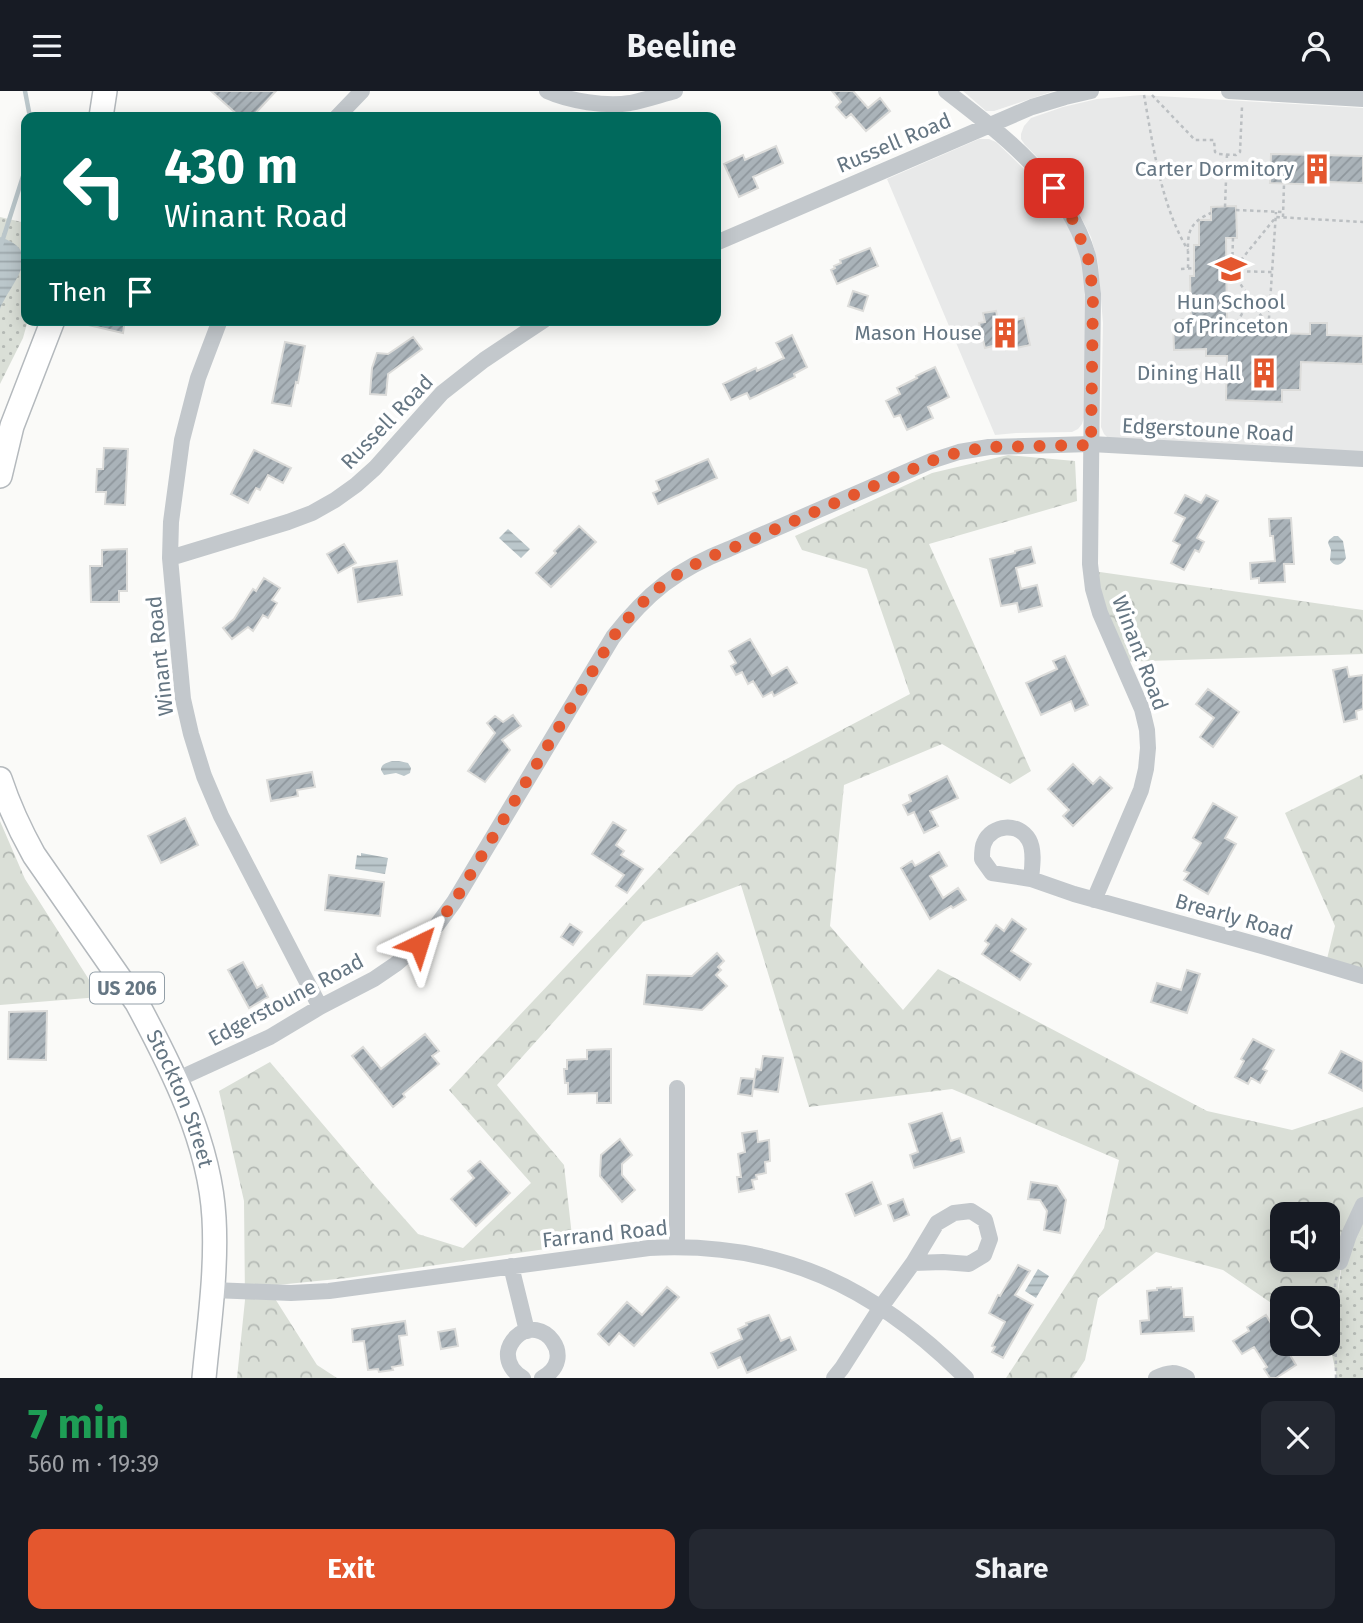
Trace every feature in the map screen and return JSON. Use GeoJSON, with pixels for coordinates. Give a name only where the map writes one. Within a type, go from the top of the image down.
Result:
{"type":"FeatureCollection","features":[{"type":"Feature","properties":{"kind":"highway"},"geometry":{"type":"LineString","coordinates":[[101,112],[105,91]]}},
{"type":"Feature","properties":{"kind":"highway"},"geometry":{"type":"LineString","coordinates":[[0,476],[12,426],[51,326]]}},
{"type":"Feature","properties":{"kind":"highway","name":"Stockton Street"},"geometry":{"type":"LineString","coordinates":[[0,779],[34,855],[137,1003],[176,1080],[202,1153],[214,1215],[215,1252],[204,1378]]}},
{"type":"Feature","properties":{"kind":"street"},"geometry":{"type":"LineString","coordinates":[[342,112],[362,91]]}},
{"type":"Feature","properties":{"kind":"street"},"geometry":{"type":"LineString","coordinates":[[547,91],[557,96],[584,101],[620,103],[675,91]]}},
{"type":"Feature","properties":{"kind":"street","name":"Winant Road"},"geometry":{"type":"LineString","coordinates":[[946,91],[1037,168],[1069,211],[1088,257],[1093,293],[1090,564],[1093,589],[1100,613],[1142,709],[1148,748],[1142,790],[1094,900]]}},
{"type":"Feature","properties":{"kind":"street","name":"Russell Road"},"geometry":{"type":"LineString","coordinates":[[721,241],[1032,107],[1091,91]]}},
{"type":"Feature","properties":{"kind":"street"},"geometry":{"type":"LineString","coordinates":[[1229,91],[1315,93],[1363,99]]}},
{"type":"Feature","properties":{"kind":"street","name":"Winant Road"},"geometry":{"type":"LineString","coordinates":[[218,326],[198,378],[182,440],[171,522],[170,558],[183,699],[204,776],[220,816],[320,1007]]}},
{"type":"Feature","properties":{"kind":"street","name":"Russell Road"},"geometry":{"type":"LineString","coordinates":[[170,558],[312,513],[335,500],[375,468],[442,393],[484,360],[535,326]]}},
{"type":"Feature","properties":{"kind":"street","name":"Edgerstoune Road"},"geometry":{"type":"LineString","coordinates":[[176,1080],[270,1037],[374,979],[419,944],[454,902],[613,637],[651,594],[677,573],[703,559],[940,458],[989,447],[1091,445],[1363,459]]}},
{"type":"Feature","properties":{"kind":"street","name":"Brearly Road"},"geometry":{"type":"LineString","coordinates":[[1031,879],[1094,900],[1363,976]]}},
{"type":"Feature","properties":{"kind":"street"},"geometry":{"type":"LineString","coordinates":[[677,1088],[677,1247]]}},
{"type":"Feature","properties":{"kind":"street"},"geometry":{"type":"LineString","coordinates":[[1340,1259],[1363,1205]]}},
{"type":"Feature","properties":{"kind":"street"},"geometry":{"type":"LineString","coordinates":[[834,1378],[913,1263],[937,1223],[954,1213],[971,1211],[985,1220],[990,1239],[984,1255],[977,1260],[969,1264],[913,1263]]}},
{"type":"Feature","properties":{"kind":"street","name":"Farrand Road"},"geometry":{"type":"LineString","coordinates":[[212,1290],[291,1293],[328,1291],[649,1248],[722,1249],[774,1259],[810,1270],[839,1283],[881,1307],[915,1332],[966,1378]]}},
{"type":"Feature","properties":{"kind":"street"},"geometry":{"type":"LineString","coordinates":[[511,1266],[527,1331]]}},
{"type":"Feature","properties":{"kind":"street"},"geometry":{"type":"LineString","coordinates":[[523,1378],[512,1369],[508,1354],[510,1346],[514,1339],[527,1331],[536,1330],[551,1338],[558,1352],[557,1361],[548,1375],[542,1378]]}},
{"type":"Feature","properties":{"kind":"street"},"geometry":{"type":"LineString","coordinates":[[1156,1378],[1166,1373],[1177,1373],[1187,1378]]}},
{"type":"Feature","properties":{"kind":"path"},"geometry":{"type":"LineString","coordinates":[[1144,95],[1158,170],[1179,235],[1188,250]]}},
{"type":"Feature","properties":{"kind":"path"},"geometry":{"type":"LineString","coordinates":[[1152,95],[1195,140],[1211,139],[1215,142],[1216,153],[1236,155],[1240,152],[1242,108]]}},
{"type":"Feature","properties":{"kind":"path"},"geometry":{"type":"LineString","coordinates":[[1224,207],[1227,154]]}},
{"type":"Feature","properties":{"kind":"path"},"geometry":{"type":"LineString","coordinates":[[1283,217],[1284,184]]}},
{"type":"Feature","properties":{"kind":"path"},"geometry":{"type":"LineString","coordinates":[[1236,210],[1283,217],[1363,222]]}},
{"type":"Feature","properties":{"kind":"path"},"geometry":{"type":"LineString","coordinates":[[1232,271],[1276,214],[1283,212]]}},
{"type":"Feature","properties":{"kind":"path"},"geometry":{"type":"LineString","coordinates":[[1188,268],[1191,227],[1198,218],[1211,213]]}},
{"type":"Feature","properties":{"kind":"path"},"geometry":{"type":"LineString","coordinates":[[1268,333],[1276,214]]}},
{"type":"Feature","properties":{"kind":"path"},"geometry":{"type":"LineString","coordinates":[[1233,238],[1232,271],[1269,328]]}},
{"type":"Feature","properties":{"kind":"path"},"geometry":{"type":"LineString","coordinates":[[1181,269],[1194,268]]}},
{"type":"Feature","properties":{"kind":"path"},"geometry":{"type":"LineString","coordinates":[[1226,271],[1272,272]]}},
{"type":"Feature","properties":{"kind":"path"},"geometry":{"type":"LineString","coordinates":[[1231,335],[1250,298]]}},
{"type":"Feature","properties":{"kind":"path"},"geometry":{"type":"LineString","coordinates":[[1336,1378],[1337,1272]]}},
{"type":"Feature","properties":{"kind":"shaded area"},"geometry":{"type":"Polygon","coordinates":[[[963,91],[1054,91],[994,111],[986,111],[963,91]]]}},
{"type":"Feature","properties":{"kind":"shaded area","name":"Hun School of Princeton"},"geometry":{"type":"Polygon","coordinates":[[[1141,95],[1363,108],[1363,454],[1108,438],[1104,434],[1101,427],[1103,323],[1098,263],[1091,237],[1064,190],[1047,167],[1025,145],[1021,134],[1031,118],[1063,107],[1097,99],[1141,95]]]}},
{"type":"Feature","properties":{"kind":"shaded area"},"geometry":{"type":"Polygon","coordinates":[[[979,139],[996,142],[1046,190],[1067,222],[1077,246],[1085,273],[1086,411],[1082,424],[1072,432],[995,435],[887,179],[979,139]]]}},
{"type":"Feature","properties":{"kind":"shaded area"},"geometry":{"type":"Polygon","coordinates":[[[0,237],[14,243],[21,251],[21,269],[0,309],[0,237]]]}},
{"type":"Feature","properties":{"kind":"shaded area"},"geometry":{"type":"Polygon","coordinates":[[[508,529],[530,549],[521,558],[499,538],[508,529]]]}},
{"type":"Feature","properties":{"kind":"shaded area"},"geometry":{"type":"Polygon","coordinates":[[[1334,536],[1343,541],[1346,558],[1338,565],[1330,560],[1331,550],[1328,543],[1334,536]]]}},
{"type":"Feature","properties":{"kind":"shaded area"},"geometry":{"type":"Polygon","coordinates":[[[392,761],[408,763],[410,773],[404,776],[396,773],[384,775],[382,766],[392,761]]]}},
{"type":"Feature","properties":{"kind":"shaded area"},"geometry":{"type":"Polygon","coordinates":[[[361,853],[388,858],[385,874],[355,869],[357,855],[361,856],[361,853]]]}},
{"type":"Feature","properties":{"kind":"shaded area"},"geometry":{"type":"Polygon","coordinates":[[[1038,1269],[1049,1276],[1036,1298],[1025,1291],[1038,1269]]]}},
{"type":"Feature","properties":{"kind":"green space"},"geometry":{"type":"Polygon","coordinates":[[[0,217],[21,222],[21,326],[26,326],[0,384],[0,217]]]}},
{"type":"Feature","properties":{"kind":"green space"},"geometry":{"type":"Polygon","coordinates":[[[1008,455],[1075,461],[1077,501],[929,544],[1031,771],[1010,784],[942,744],[844,785],[830,926],[903,1010],[938,969],[1207,1111],[1292,1130],[1363,1107],[1363,1238],[1346,1231],[1338,1286],[1270,1286],[1270,1302],[1223,1270],[1156,1252],[1098,1298],[1085,1360],[1073,1378],[1006,1378],[1104,1228],[1119,1160],[952,1089],[809,1107],[741,885],[643,922],[497,1085],[564,1165],[573,1245],[347,1278],[267,1286],[317,1365],[337,1378],[237,1378],[245,1300],[244,1201],[219,1091],[270,1062],[418,1234],[463,1248],[531,1183],[449,1090],[737,785],[910,694],[867,569],[802,550],[795,536],[932,473],[1008,455]]]}},
{"type":"Feature","properties":{"kind":"green space"},"geometry":{"type":"Polygon","coordinates":[[[1086,570],[1363,610],[1363,654],[1117,662],[1086,570]]]}},
{"type":"Feature","properties":{"kind":"green space"},"geometry":{"type":"Polygon","coordinates":[[[1363,774],[1363,981],[1325,967],[1335,926],[1285,813],[1363,774]]]}},
{"type":"Feature","properties":{"kind":"green space"},"geometry":{"type":"Polygon","coordinates":[[[0,821],[25,879],[100,997],[0,1005],[0,821]]]}},
{"type":"Feature","properties":{"kind":"green space"},"geometry":{"type":"Polygon","coordinates":[[[1347,1230],[1363,1238],[1363,1378],[1337,1378],[1332,1356],[1340,1356],[1339,1286],[1347,1230]]]}},
{"type":"Feature","properties":{"kind":"building"},"geometry":{"type":"Polygon","coordinates":[[[211,91],[276,91],[257,112],[234,112],[211,91]]]}},
{"type":"Feature","properties":{"kind":"building"},"geometry":{"type":"Polygon","coordinates":[[[832,91],[853,91],[868,108],[880,98],[890,111],[866,131],[851,114],[846,118],[836,107],[841,102],[832,91]]]}},
{"type":"Feature","properties":{"kind":"building"},"geometry":{"type":"Polygon","coordinates":[[[776,146],[783,163],[753,177],[758,188],[739,197],[724,164],[743,155],[745,160],[776,146]]]}},
{"type":"Feature","properties":{"kind":"building","name":"Carter Dormitory"},"geometry":{"type":"Polygon","coordinates":[[[1271,154],[1363,156],[1363,183],[1270,183],[1271,154]]]}},
{"type":"Feature","properties":{"kind":"building"},"geometry":{"type":"Polygon","coordinates":[[[1236,206],[1237,238],[1226,238],[1227,332],[1310,334],[1310,323],[1327,323],[1327,335],[1363,336],[1363,364],[1301,362],[1300,390],[1282,390],[1282,402],[1226,400],[1227,356],[1206,356],[1206,349],[1174,350],[1173,320],[1191,319],[1190,276],[1194,276],[1194,245],[1199,245],[1199,220],[1211,220],[1211,207],[1236,206]]]}},
{"type":"Feature","properties":{"kind":"building"},"geometry":{"type":"Polygon","coordinates":[[[870,248],[878,266],[837,284],[831,270],[834,266],[841,263],[840,260],[870,248]]]}},
{"type":"Feature","properties":{"kind":"building"},"geometry":{"type":"Polygon","coordinates":[[[853,291],[868,296],[863,311],[848,306],[853,291]]]}},
{"type":"Feature","properties":{"kind":"building","name":"Mason House"},"geometry":{"type":"Polygon","coordinates":[[[996,311],[999,324],[1024,318],[1030,345],[1006,350],[1004,343],[985,348],[979,323],[985,322],[983,313],[996,311]]]}},
{"type":"Feature","properties":{"kind":"building"},"geometry":{"type":"Polygon","coordinates":[[[92,326],[124,326],[123,333],[92,326]]]}},
{"type":"Feature","properties":{"kind":"building"},"geometry":{"type":"Polygon","coordinates":[[[792,335],[807,367],[794,374],[795,377],[750,399],[747,393],[731,400],[723,384],[784,358],[776,343],[792,335]]]}},
{"type":"Feature","properties":{"kind":"building"},"geometry":{"type":"Polygon","coordinates":[[[413,337],[422,349],[388,374],[386,395],[370,394],[372,368],[377,353],[388,354],[413,337]]]}},
{"type":"Feature","properties":{"kind":"building"},"geometry":{"type":"Polygon","coordinates":[[[285,342],[305,346],[291,406],[272,403],[285,342]]]}},
{"type":"Feature","properties":{"kind":"building"},"geometry":{"type":"Polygon","coordinates":[[[935,367],[949,397],[928,407],[933,418],[907,430],[900,415],[894,417],[886,401],[900,394],[897,388],[935,367]]]}},
{"type":"Feature","properties":{"kind":"building"},"geometry":{"type":"Polygon","coordinates":[[[104,448],[128,449],[125,505],[105,504],[106,492],[96,492],[97,469],[103,469],[104,448]]]}},
{"type":"Feature","properties":{"kind":"building"},"geometry":{"type":"Polygon","coordinates":[[[254,450],[291,468],[283,483],[268,475],[260,490],[256,488],[248,503],[231,494],[254,450]]]}},
{"type":"Feature","properties":{"kind":"building"},"geometry":{"type":"Polygon","coordinates":[[[708,459],[717,478],[658,504],[653,493],[660,490],[656,481],[708,459]]]}},
{"type":"Feature","properties":{"kind":"building"},"geometry":{"type":"Polygon","coordinates":[[[1185,495],[1201,503],[1206,495],[1218,501],[1197,538],[1204,542],[1199,552],[1195,550],[1184,570],[1171,563],[1180,545],[1173,541],[1185,518],[1175,513],[1185,495]]]}},
{"type":"Feature","properties":{"kind":"building"},"geometry":{"type":"Polygon","coordinates":[[[1291,518],[1294,564],[1284,564],[1285,582],[1259,583],[1259,578],[1251,579],[1250,563],[1275,561],[1269,519],[1291,518]]]}},
{"type":"Feature","properties":{"kind":"building"},"geometry":{"type":"Polygon","coordinates":[[[579,526],[596,542],[551,587],[536,573],[579,526]]]}},
{"type":"Feature","properties":{"kind":"building"},"geometry":{"type":"Polygon","coordinates":[[[344,544],[356,563],[338,573],[327,554],[344,544]]]}},
{"type":"Feature","properties":{"kind":"building"},"geometry":{"type":"Polygon","coordinates":[[[1031,547],[1035,563],[1016,568],[1021,589],[1037,585],[1042,606],[1019,612],[1017,603],[1001,606],[990,559],[1031,547]]]}},
{"type":"Feature","properties":{"kind":"building"},"geometry":{"type":"Polygon","coordinates":[[[127,549],[127,591],[119,591],[119,602],[91,602],[90,566],[102,566],[102,550],[127,549]]]}},
{"type":"Feature","properties":{"kind":"building"},"geometry":{"type":"Polygon","coordinates":[[[397,561],[402,595],[358,602],[353,568],[397,561]]]}},
{"type":"Feature","properties":{"kind":"building"},"geometry":{"type":"Polygon","coordinates":[[[264,578],[280,588],[272,600],[277,603],[268,618],[263,615],[253,631],[248,627],[232,639],[223,628],[234,619],[253,589],[256,591],[264,578]]]}},
{"type":"Feature","properties":{"kind":"building"},"geometry":{"type":"Polygon","coordinates":[[[750,639],[772,676],[787,667],[797,683],[774,696],[772,692],[763,697],[753,681],[748,684],[742,672],[736,675],[731,666],[736,663],[729,651],[750,639]]]}},
{"type":"Feature","properties":{"kind":"building"},"geometry":{"type":"Polygon","coordinates":[[[1065,656],[1088,705],[1075,711],[1071,701],[1041,715],[1026,683],[1057,669],[1053,661],[1065,656]]]}},
{"type":"Feature","properties":{"kind":"building"},"geometry":{"type":"Polygon","coordinates":[[[1347,667],[1349,677],[1363,675],[1363,709],[1356,711],[1357,719],[1344,722],[1333,670],[1347,667]]]}},
{"type":"Feature","properties":{"kind":"building"},"geometry":{"type":"Polygon","coordinates":[[[1208,689],[1239,712],[1213,747],[1200,737],[1214,718],[1196,704],[1208,689]]]}},
{"type":"Feature","properties":{"kind":"building"},"geometry":{"type":"Polygon","coordinates":[[[513,715],[521,726],[502,740],[510,750],[485,782],[468,771],[495,733],[487,723],[495,716],[503,722],[513,715]]]}},
{"type":"Feature","properties":{"kind":"building"},"geometry":{"type":"Polygon","coordinates":[[[1073,764],[1093,784],[1100,777],[1112,788],[1073,826],[1063,816],[1069,810],[1048,789],[1073,764]]]}},
{"type":"Feature","properties":{"kind":"building"},"geometry":{"type":"Polygon","coordinates":[[[312,772],[315,787],[297,790],[298,796],[271,801],[267,780],[312,772]]]}},
{"type":"Feature","properties":{"kind":"building"},"geometry":{"type":"Polygon","coordinates":[[[947,776],[958,798],[930,811],[938,826],[924,833],[914,812],[908,815],[903,805],[911,801],[909,795],[947,776]]]}},
{"type":"Feature","properties":{"kind":"building"},"geometry":{"type":"Polygon","coordinates":[[[1213,803],[1237,817],[1225,838],[1236,844],[1208,894],[1184,880],[1189,873],[1184,871],[1201,843],[1193,838],[1213,803]]]}},
{"type":"Feature","properties":{"kind":"building"},"geometry":{"type":"Polygon","coordinates":[[[185,818],[198,845],[161,863],[148,836],[185,818]]]}},
{"type":"Feature","properties":{"kind":"building"},"geometry":{"type":"Polygon","coordinates":[[[613,822],[626,830],[616,845],[624,851],[621,855],[643,869],[627,893],[616,886],[624,875],[592,854],[613,822]]]}},
{"type":"Feature","properties":{"kind":"building"},"geometry":{"type":"Polygon","coordinates":[[[939,852],[947,866],[930,876],[943,898],[958,888],[966,900],[930,919],[901,868],[912,861],[915,866],[939,852]]]}},
{"type":"Feature","properties":{"kind":"building"},"geometry":{"type":"Polygon","coordinates":[[[329,875],[384,882],[380,916],[325,910],[329,875]]]}},
{"type":"Feature","properties":{"kind":"building"},"geometry":{"type":"Polygon","coordinates":[[[1012,919],[1026,929],[1011,951],[1031,964],[1020,980],[982,954],[989,944],[985,941],[996,925],[1004,931],[1012,919]]]}},
{"type":"Feature","properties":{"kind":"building"},"geometry":{"type":"Polygon","coordinates":[[[570,924],[582,932],[573,945],[561,937],[570,924]]]}},
{"type":"Feature","properties":{"kind":"building"},"geometry":{"type":"Polygon","coordinates":[[[717,953],[724,961],[718,967],[721,970],[716,975],[727,986],[702,1010],[644,1004],[647,975],[692,976],[717,953]]]}},
{"type":"Feature","properties":{"kind":"building"},"geometry":{"type":"Polygon","coordinates":[[[243,962],[257,988],[262,985],[268,997],[249,1008],[228,970],[243,962]]]}},
{"type":"Feature","properties":{"kind":"building"},"geometry":{"type":"Polygon","coordinates":[[[1187,970],[1200,974],[1187,1013],[1151,1002],[1157,983],[1181,990],[1187,970]]]}},
{"type":"Feature","properties":{"kind":"building"},"geometry":{"type":"Polygon","coordinates":[[[47,1011],[46,1060],[8,1059],[9,1012],[47,1011]]]}},
{"type":"Feature","properties":{"kind":"building"},"geometry":{"type":"Polygon","coordinates":[[[425,1034],[439,1051],[432,1056],[439,1064],[403,1094],[405,1097],[393,1107],[352,1056],[363,1047],[381,1069],[425,1034]]]}},
{"type":"Feature","properties":{"kind":"building"},"geometry":{"type":"Polygon","coordinates":[[[1253,1039],[1274,1050],[1263,1069],[1267,1071],[1260,1083],[1251,1078],[1248,1084],[1235,1077],[1244,1061],[1241,1059],[1253,1039]]]}},
{"type":"Feature","properties":{"kind":"building"},"geometry":{"type":"Polygon","coordinates":[[[611,1049],[611,1103],[597,1103],[597,1093],[568,1094],[564,1069],[567,1069],[567,1060],[587,1059],[587,1050],[611,1049]]]}},
{"type":"Feature","properties":{"kind":"building"},"geometry":{"type":"Polygon","coordinates":[[[1341,1051],[1363,1062],[1363,1091],[1329,1073],[1341,1051]]]}},
{"type":"Feature","properties":{"kind":"building"},"geometry":{"type":"Polygon","coordinates":[[[763,1056],[783,1058],[778,1092],[753,1089],[756,1069],[761,1070],[763,1056]]]}},
{"type":"Feature","properties":{"kind":"building"},"geometry":{"type":"Polygon","coordinates":[[[741,1078],[754,1079],[752,1096],[738,1094],[741,1078]]]}},
{"type":"Feature","properties":{"kind":"building"},"geometry":{"type":"Polygon","coordinates":[[[942,1113],[951,1141],[960,1138],[964,1152],[914,1168],[910,1155],[918,1152],[909,1124],[942,1113]]]}},
{"type":"Feature","properties":{"kind":"building"},"geometry":{"type":"Polygon","coordinates":[[[757,1131],[758,1142],[769,1140],[770,1161],[765,1162],[766,1173],[756,1175],[757,1179],[752,1180],[754,1189],[739,1192],[737,1177],[741,1177],[738,1154],[745,1152],[742,1133],[757,1131]]]}},
{"type":"Feature","properties":{"kind":"building"},"geometry":{"type":"Polygon","coordinates":[[[620,1139],[632,1155],[622,1164],[622,1175],[635,1190],[622,1202],[600,1176],[601,1155],[620,1139]]]}},
{"type":"Feature","properties":{"kind":"building"},"geometry":{"type":"Polygon","coordinates":[[[480,1161],[510,1193],[476,1226],[451,1199],[474,1178],[468,1171],[480,1161]]]}},
{"type":"Feature","properties":{"kind":"building"},"geometry":{"type":"Polygon","coordinates":[[[872,1182],[881,1204],[855,1216],[846,1194],[872,1182]]]}},
{"type":"Feature","properties":{"kind":"building"},"geometry":{"type":"Polygon","coordinates":[[[1031,1182],[1057,1186],[1066,1200],[1060,1233],[1044,1230],[1047,1211],[1040,1200],[1028,1199],[1031,1182]]]}},
{"type":"Feature","properties":{"kind":"building"},"geometry":{"type":"Polygon","coordinates":[[[903,1199],[909,1215],[894,1221],[888,1205],[903,1199]]]}},
{"type":"Feature","properties":{"kind":"building"},"geometry":{"type":"Polygon","coordinates":[[[1018,1265],[1030,1271],[1015,1295],[1033,1305],[1003,1358],[992,1352],[995,1347],[992,1346],[1005,1322],[989,1313],[1018,1265]]]}},
{"type":"Feature","properties":{"kind":"building"},"geometry":{"type":"Polygon","coordinates":[[[667,1287],[679,1297],[634,1346],[619,1333],[609,1345],[598,1334],[627,1302],[642,1315],[667,1287]]]}},
{"type":"Feature","properties":{"kind":"building"},"geometry":{"type":"Polygon","coordinates":[[[1182,1288],[1184,1317],[1193,1317],[1194,1331],[1141,1334],[1140,1321],[1149,1320],[1147,1291],[1182,1288]]]}},
{"type":"Feature","properties":{"kind":"building"},"geometry":{"type":"Polygon","coordinates":[[[769,1315],[781,1341],[790,1337],[796,1350],[747,1373],[740,1357],[718,1368],[711,1353],[742,1339],[738,1329],[747,1325],[746,1323],[769,1315]]]}},
{"type":"Feature","properties":{"kind":"building"},"geometry":{"type":"Polygon","coordinates":[[[1266,1315],[1270,1322],[1270,1356],[1291,1356],[1296,1365],[1276,1378],[1270,1378],[1264,1369],[1267,1367],[1254,1347],[1242,1354],[1233,1341],[1249,1331],[1247,1327],[1266,1315]]]}},
{"type":"Feature","properties":{"kind":"building"},"geometry":{"type":"Polygon","coordinates":[[[405,1321],[407,1335],[399,1336],[403,1365],[379,1372],[378,1369],[368,1370],[364,1341],[353,1342],[352,1329],[405,1321]]]}},
{"type":"Feature","properties":{"kind":"building"},"geometry":{"type":"Polygon","coordinates":[[[455,1329],[458,1346],[441,1349],[438,1332],[455,1329]]]}},
{"type":"Feature","properties":{"kind":"waterway"},"geometry":{"type":"LineString","coordinates":[[25,91],[29,112]]}},
{"type":"Feature","properties":{"kind":"waterway"},"geometry":{"type":"LineString","coordinates":[[0,248],[21,183]]}},
{"type":"Feature","properties":{"kind":"place","name":"Carter Dormitory"},"geometry":{"type":"Point","coordinates":[1317,169]}},
{"type":"Feature","properties":{"kind":"place","name":"Hun School of Princeton"},"geometry":{"type":"Point","coordinates":[1231,269]}},
{"type":"Feature","properties":{"kind":"place","name":"Mason House"},"geometry":{"type":"Point","coordinates":[1005,333]}},
{"type":"Feature","properties":{"kind":"place","name":"Dining Hall"},"geometry":{"type":"Point","coordinates":[1264,373]}},
{"type":"Feature","properties":{"kind":"route"},"geometry":{"type":"LineString","coordinates":[[419,944],[454,902],[613,637],[631,614],[677,573],[703,559],[931,461],[959,452],[1021,445],[1091,445],[1093,293],[1088,257],[1069,211],[1054,188]]}}]}
